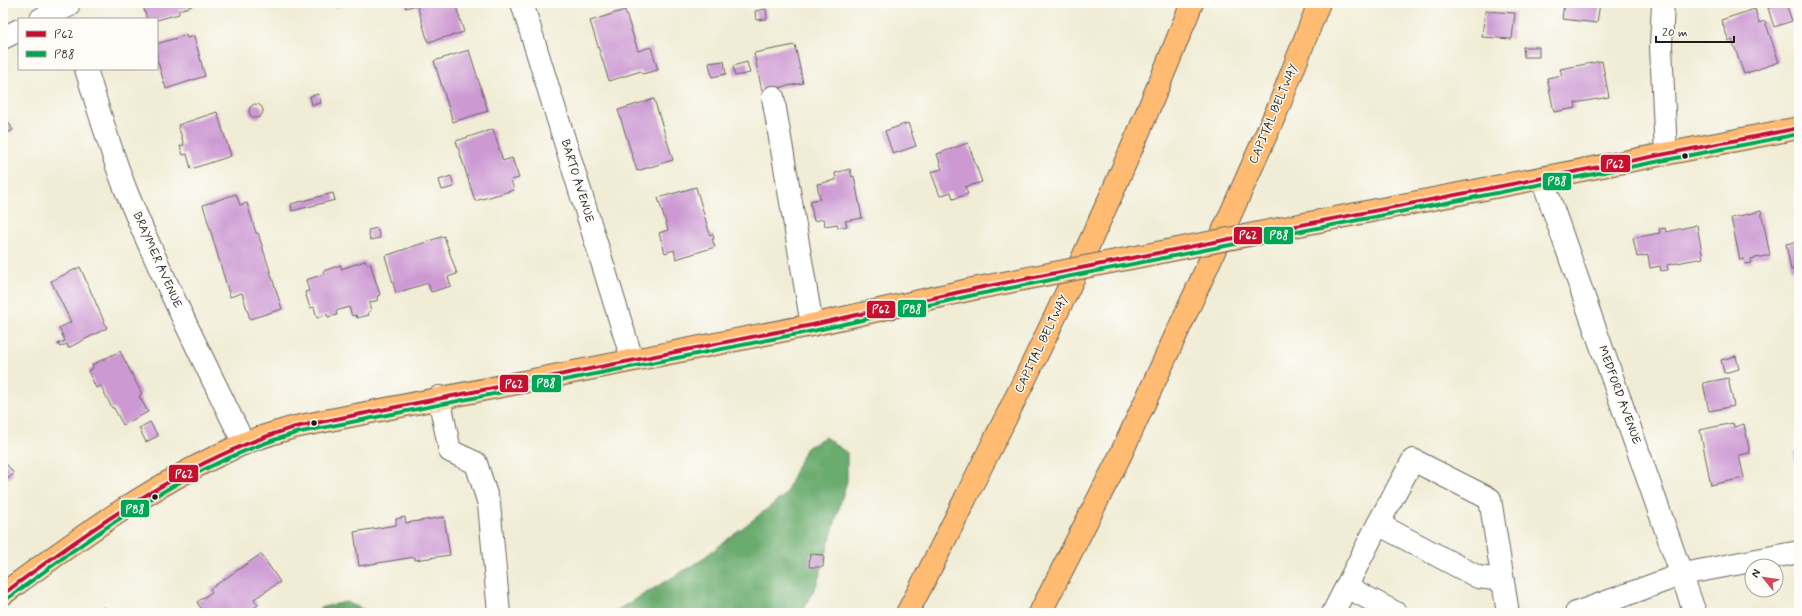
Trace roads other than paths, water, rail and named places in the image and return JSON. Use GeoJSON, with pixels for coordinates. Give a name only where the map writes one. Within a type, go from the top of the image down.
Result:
{"type":"FeatureCollection","features":[{"type":"Feature","properties":{"kind":"main road","name":"CAPITAL BELTWAY"},"geometry":{"type":"LineString","coordinates":[[907,613],[1009,413],[1087,249],[1167,67],[1192,3]]}},
{"type":"Feature","properties":{"kind":"main road","name":"CAPITAL BELTWAY"},"geometry":{"type":"LineString","coordinates":[[1040,613],[1120,456],[1199,284],[1278,108],[1319,3]]}},
{"type":"Feature","properties":{"kind":"main road"},"geometry":{"type":"LineString","coordinates":[[3,594],[75,541],[155,490],[189,471],[244,444],[295,427],[439,397],[812,325],[973,289],[1799,128]]}},
{"type":"Feature","properties":{"kind":"street","name":"BARTO AVENUE"},"geometry":{"type":"LineString","coordinates":[[522,3],[632,359]]}},
{"type":"Feature","properties":{"kind":"street"},"geometry":{"type":"LineString","coordinates":[[1663,3],[1661,46],[1666,154]]}},
{"type":"Feature","properties":{"kind":"street"},"geometry":{"type":"LineString","coordinates":[[44,18],[69,9]]}},
{"type":"Feature","properties":{"kind":"street"},"geometry":{"type":"LineString","coordinates":[[3,38],[18,30]]}},
{"type":"Feature","properties":{"kind":"street","name":"BRAYMER AVENUE"},"geometry":{"type":"LineString","coordinates":[[86,70],[130,199],[155,258],[244,444]]}},
{"type":"Feature","properties":{"kind":"street"},"geometry":{"type":"LineString","coordinates":[[774,97],[812,325]]}},
{"type":"Feature","properties":{"kind":"street","name":"MEDFORD AVENUE"},"geometry":{"type":"LineString","coordinates":[[1542,178],[1683,574],[1695,613]]}},
{"type":"Feature","properties":{"kind":"street"},"geometry":{"type":"LineString","coordinates":[[439,397],[450,451],[476,464],[488,504],[499,613]]}},
{"type":"Feature","properties":{"kind":"street"},"geometry":{"type":"LineString","coordinates":[[1333,613],[1378,524],[1413,460],[1490,499],[1508,613]]}},
{"type":"Feature","properties":{"kind":"street"},"geometry":{"type":"LineString","coordinates":[[1378,524],[1478,577],[1503,580]]}},
{"type":"Feature","properties":{"kind":"street"},"geometry":{"type":"LineString","coordinates":[[1576,613],[1683,574],[1799,552]]}},
{"type":"Feature","properties":{"kind":"street"},"geometry":{"type":"LineString","coordinates":[[1347,587],[1396,613]]}}]}
